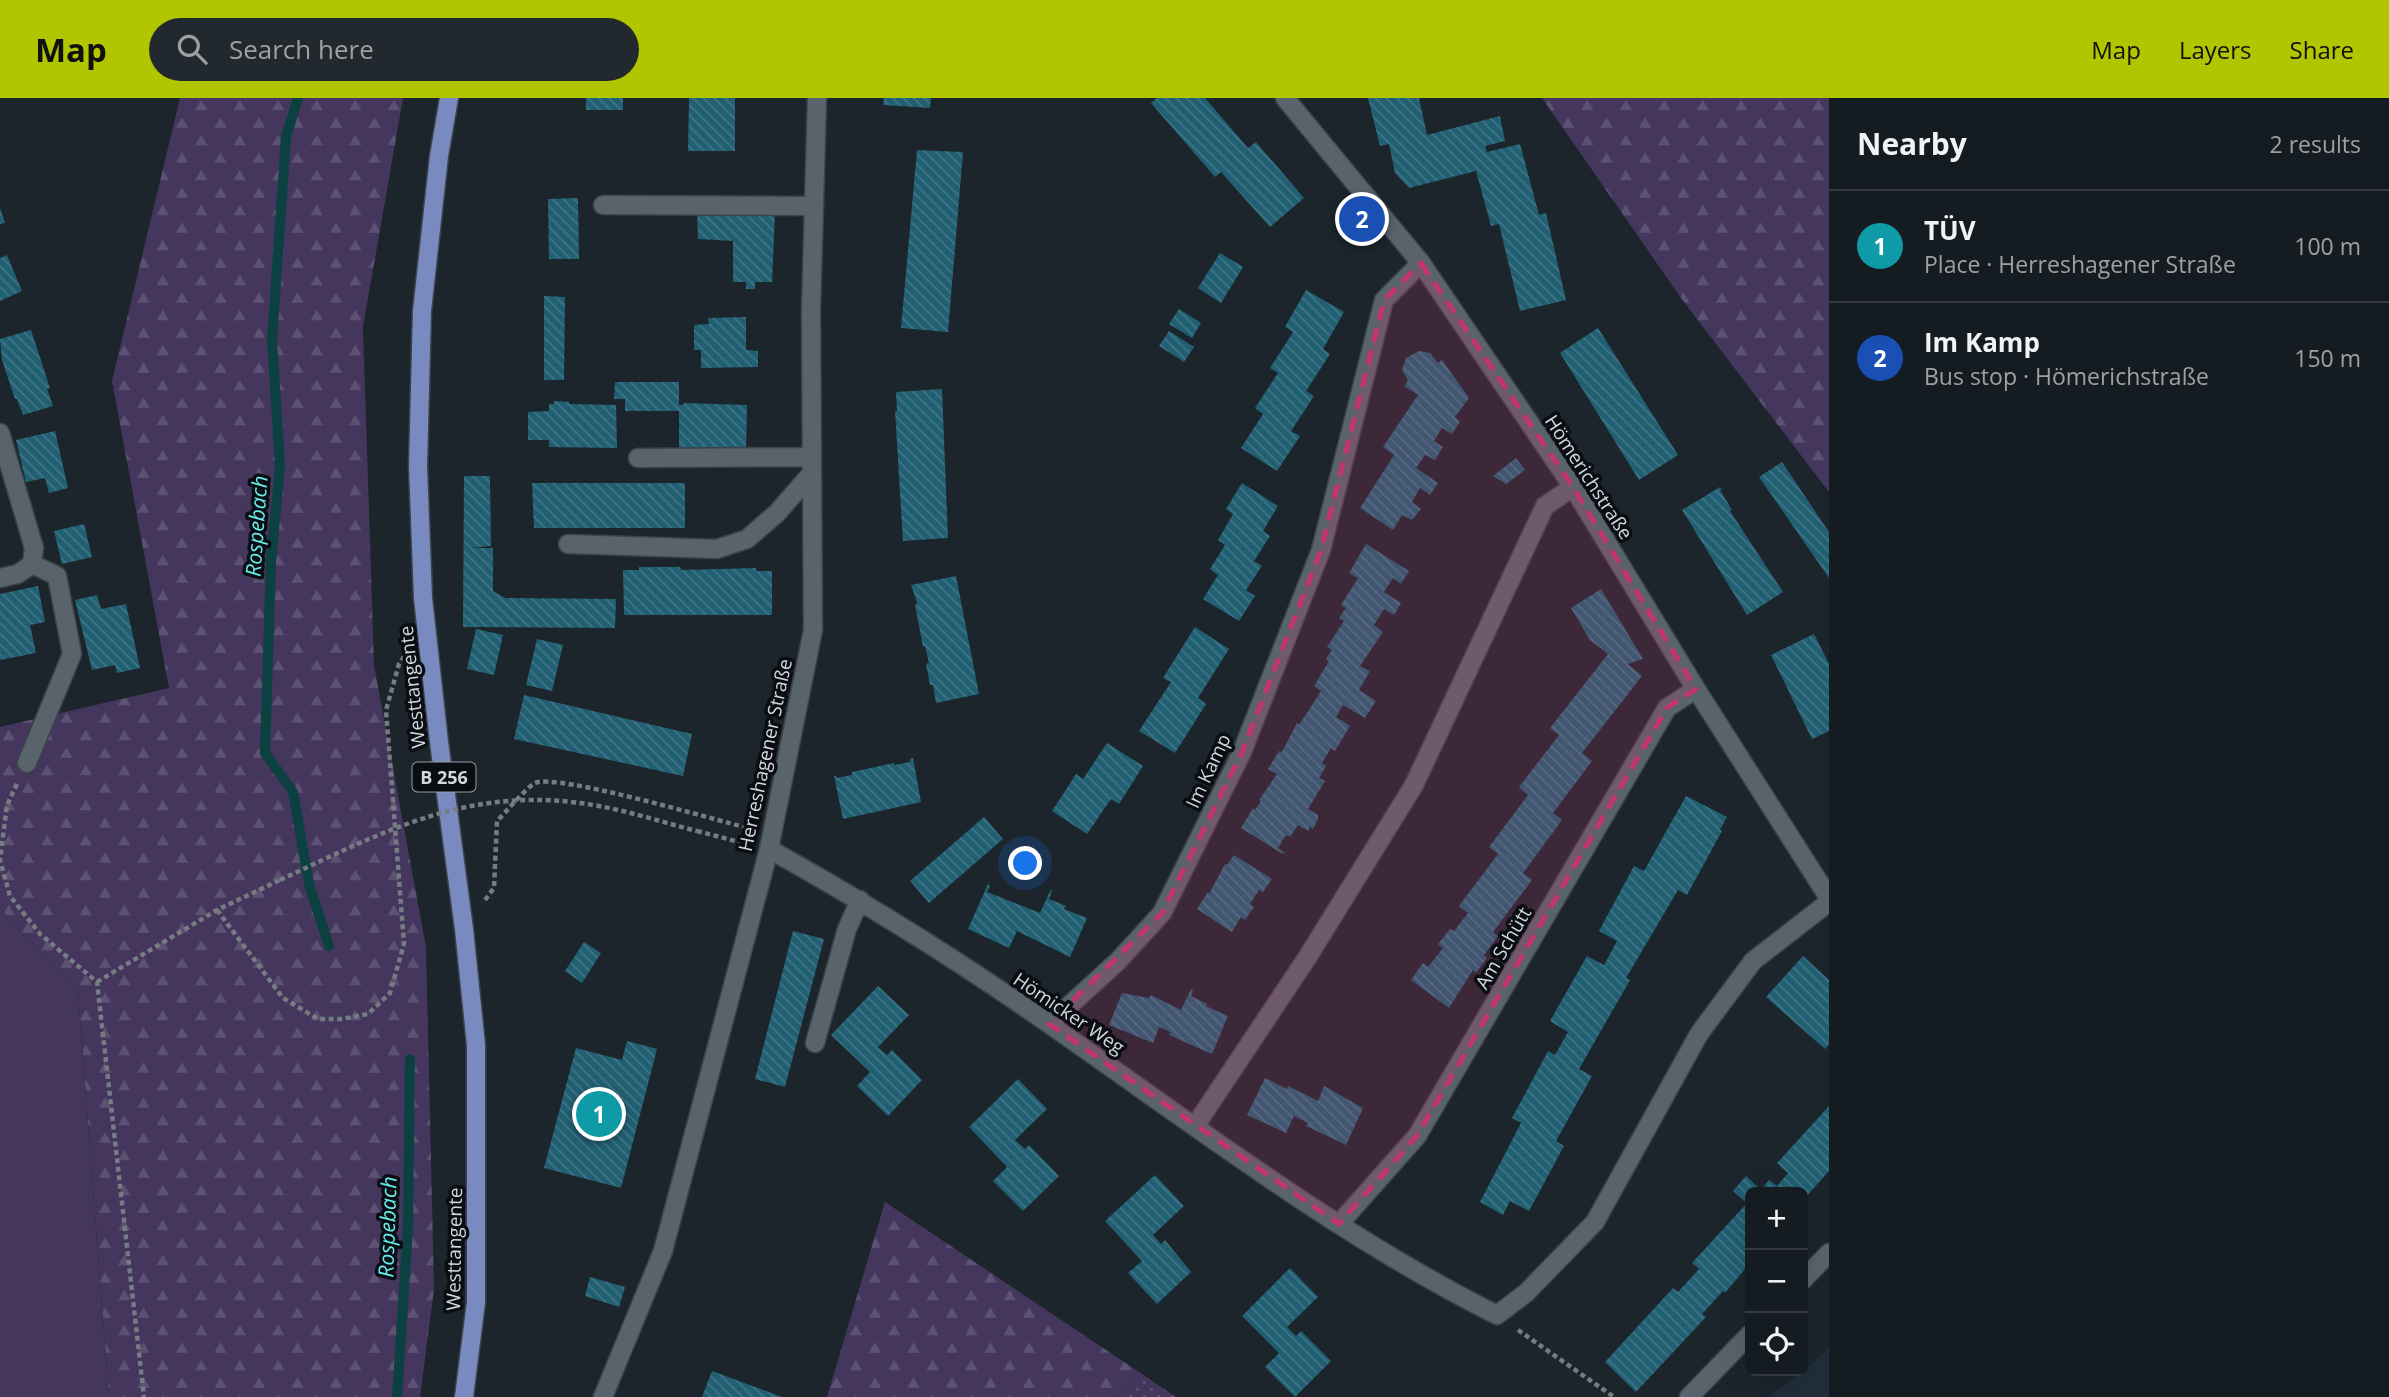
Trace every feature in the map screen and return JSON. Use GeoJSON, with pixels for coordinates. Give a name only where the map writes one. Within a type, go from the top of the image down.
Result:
{"type":"FeatureCollection","features":[{"type":"Feature","properties":{"kind":"main road","name":"Westtangente"},"geometry":{"type":"LineString","coordinates":[[449,98],[439,156],[422,311],[418,466],[423,598],[476,1045],[476,1302],[464,1397]]}},
{"type":"Feature","properties":{"kind":"street","name":"Herreshagener Straße"},"geometry":{"type":"LineString","coordinates":[[603,1397],[663,1251],[766,848],[813,630],[813,206],[817,98]]}},
{"type":"Feature","properties":{"kind":"street","name":"Hömerichstraße"},"geometry":{"type":"LineString","coordinates":[[1285,98],[1421,263],[1573,486],[1696,689],[1829,900]]}},
{"type":"Feature","properties":{"kind":"street"},"geometry":{"type":"LineString","coordinates":[[603,205],[813,206]]}},
{"type":"Feature","properties":{"kind":"street","name":"Im Kamp"},"geometry":{"type":"LineString","coordinates":[[1049,1024],[1118,961],[1163,913],[1242,752],[1321,550],[1384,300],[1421,263]]}},
{"type":"Feature","properties":{"kind":"street"},"geometry":{"type":"LineString","coordinates":[[0,433],[34,548],[32,564],[18,574],[0,578]]}},
{"type":"Feature","properties":{"kind":"street"},"geometry":{"type":"LineString","coordinates":[[638,458],[812,465]]}},
{"type":"Feature","properties":{"kind":"street"},"geometry":{"type":"LineString","coordinates":[[568,544],[717,549],[747,539],[776,513],[812,465]]}},
{"type":"Feature","properties":{"kind":"street"},"geometry":{"type":"LineString","coordinates":[[1195,1126],[1307,958],[1414,785],[1545,506],[1573,486]]}},
{"type":"Feature","properties":{"kind":"street"},"geometry":{"type":"LineString","coordinates":[[27,763],[72,654],[57,576],[32,564]]}},
{"type":"Feature","properties":{"kind":"street","name":"Am Schütt"},"geometry":{"type":"LineString","coordinates":[[1339,1224],[1417,1136],[1667,708],[1696,689]]}},
{"type":"Feature","properties":{"kind":"street","name":"Hömicker Weg"},"geometry":{"type":"LineString","coordinates":[[766,848],[860,900],[1049,1024],[1339,1224],[1441,1287],[1497,1315]]}},
{"type":"Feature","properties":{"kind":"street"},"geometry":{"type":"LineString","coordinates":[[816,1043],[847,929],[860,900]]}},
{"type":"Feature","properties":{"kind":"street"},"geometry":{"type":"LineString","coordinates":[[1497,1315],[1526,1293],[1595,1222],[1699,1034],[1753,961],[1829,900]]}},
{"type":"Feature","properties":{"kind":"street"},"geometry":{"type":"LineString","coordinates":[[1808,1275],[1829,1253]]}},
{"type":"Feature","properties":{"kind":"street"},"geometry":{"type":"LineString","coordinates":[[1689,1397],[1745,1339]]}},
{"type":"Feature","properties":{"kind":"path"},"geometry":{"type":"LineString","coordinates":[[217,910],[283,998],[317,1019],[342,1019],[368,1014],[390,993],[404,944],[386,710],[399,664],[426,618]]}},
{"type":"Feature","properties":{"kind":"path"},"geometry":{"type":"LineString","coordinates":[[27,763],[7,805],[0,860],[10,896],[40,934],[97,982],[144,1397]]}},
{"type":"Feature","properties":{"kind":"path"},"geometry":{"type":"LineString","coordinates":[[464,929],[494,888],[497,821],[534,783],[554,780],[749,828],[766,848]]}},
{"type":"Feature","properties":{"kind":"path"},"geometry":{"type":"LineString","coordinates":[[97,982],[217,910],[279,880],[379,833],[418,818],[457,808],[501,800],[599,806],[766,848]]}},
{"type":"Feature","properties":{"kind":"path"},"geometry":{"type":"LineString","coordinates":[[1497,1315],[1614,1397]]}},
{"type":"Feature","properties":{"kind":"highlighted area"},"geometry":{"type":"Polygon","coordinates":[[[1421,263],[1573,487],[1696,689],[1667,708],[1417,1136],[1339,1224],[1049,1024],[1162,913],[1242,752],[1321,550],[1384,300],[1421,263]]]}},
{"type":"Feature","properties":{"kind":"shaded area"},"geometry":{"type":"Polygon","coordinates":[[[1829,1348],[1829,1397],[1769,1397],[1796,1376],[1808,1376],[1808,1367],[1829,1348]]]}},
{"type":"Feature","properties":{"kind":"green space"},"geometry":{"type":"Polygon","coordinates":[[[180,98],[403,98],[363,327],[374,665],[426,947],[434,1289],[420,1397],[109,1397],[78,992],[0,909],[0,727],[169,688],[112,381],[180,98]]]}},
{"type":"Feature","properties":{"kind":"green space"},"geometry":{"type":"Polygon","coordinates":[[[1542,98],[1829,98],[1829,492],[1681,298],[1542,98]]]}},
{"type":"Feature","properties":{"kind":"green space"},"geometry":{"type":"Polygon","coordinates":[[[0,909],[78,992],[109,1397],[0,1397],[0,909]]]}},
{"type":"Feature","properties":{"kind":"green space"},"geometry":{"type":"Polygon","coordinates":[[[885,1202],[1142,1374],[1118,1397],[827,1397],[885,1202]]]}},
{"type":"Feature","properties":{"kind":"green space"},"geometry":{"type":"Polygon","coordinates":[[[1142,1374],[1176,1397],[1118,1397],[1142,1374]]]}},
{"type":"Feature","properties":{"kind":"building"},"geometry":{"type":"Polygon","coordinates":[[[586,98],[623,98],[623,110],[586,110],[586,98]]]}},
{"type":"Feature","properties":{"kind":"building"},"geometry":{"type":"Polygon","coordinates":[[[689,98],[735,98],[735,151],[688,151],[689,98]]]}},
{"type":"Feature","properties":{"kind":"building"},"geometry":{"type":"Polygon","coordinates":[[[884,98],[931,98],[930,108],[883,105],[884,98]]]}},
{"type":"Feature","properties":{"kind":"building"},"geometry":{"type":"Polygon","coordinates":[[[1157,98],[1205,98],[1248,148],[1256,142],[1304,198],[1270,227],[1221,172],[1215,177],[1151,103],[1157,98]]]}},
{"type":"Feature","properties":{"kind":"building"},"geometry":{"type":"Polygon","coordinates":[[[1368,98],[1419,98],[1427,135],[1500,116],[1505,141],[1485,146],[1487,152],[1520,144],[1539,215],[1546,213],[1566,300],[1520,311],[1499,224],[1491,226],[1476,171],[1409,188],[1395,173],[1389,144],[1380,146],[1368,98]]]}},
{"type":"Feature","properties":{"kind":"building"},"geometry":{"type":"Polygon","coordinates":[[[917,150],[963,152],[948,332],[901,328],[917,150]]]}},
{"type":"Feature","properties":{"kind":"building"},"geometry":{"type":"Polygon","coordinates":[[[578,198],[579,259],[549,259],[548,199],[578,198]]]}},
{"type":"Feature","properties":{"kind":"building"},"geometry":{"type":"Polygon","coordinates":[[[0,208],[5,223],[0,224],[0,208]]]}},
{"type":"Feature","properties":{"kind":"building"},"geometry":{"type":"Polygon","coordinates":[[[697,210],[775,212],[772,282],[755,282],[755,289],[746,289],[746,282],[733,282],[733,241],[698,239],[697,210]]]}},
{"type":"Feature","properties":{"kind":"building"},"geometry":{"type":"Polygon","coordinates":[[[1220,253],[1243,267],[1221,303],[1198,288],[1220,253]]]}},
{"type":"Feature","properties":{"kind":"building"},"geometry":{"type":"Polygon","coordinates":[[[7,255],[22,291],[0,301],[0,258],[7,255]]]}},
{"type":"Feature","properties":{"kind":"building"},"geometry":{"type":"Polygon","coordinates":[[[1306,290],[1344,312],[1323,349],[1330,354],[1306,391],[1314,396],[1291,431],[1300,436],[1277,471],[1241,448],[1263,414],[1255,408],[1278,373],[1270,368],[1293,332],[1285,327],[1306,290]]]}},
{"type":"Feature","properties":{"kind":"building"},"geometry":{"type":"Polygon","coordinates":[[[544,296],[565,297],[564,380],[544,380],[544,296]]]}},
{"type":"Feature","properties":{"kind":"building"},"geometry":{"type":"Polygon","coordinates":[[[1179,309],[1201,323],[1192,338],[1169,324],[1179,309]]]}},
{"type":"Feature","properties":{"kind":"building"},"geometry":{"type":"Polygon","coordinates":[[[746,317],[746,350],[758,351],[758,367],[701,368],[701,350],[694,350],[694,325],[709,324],[708,318],[746,317]]]}},
{"type":"Feature","properties":{"kind":"building"},"geometry":{"type":"Polygon","coordinates":[[[1598,328],[1678,455],[1639,480],[1560,353],[1598,328]]]}},
{"type":"Feature","properties":{"kind":"building"},"geometry":{"type":"Polygon","coordinates":[[[31,330],[50,388],[47,389],[53,406],[23,415],[2,360],[0,339],[31,330]]]}},
{"type":"Feature","properties":{"kind":"building"},"geometry":{"type":"Polygon","coordinates":[[[1169,331],[1194,347],[1184,362],[1159,346],[1169,331]]]}},
{"type":"Feature","properties":{"kind":"building"},"geometry":{"type":"Polygon","coordinates":[[[1419,351],[1430,353],[1438,363],[1442,360],[1469,398],[1455,417],[1460,422],[1452,434],[1442,428],[1434,441],[1443,447],[1435,460],[1425,455],[1416,468],[1438,483],[1430,495],[1420,488],[1412,502],[1421,509],[1412,520],[1402,515],[1393,530],[1360,508],[1394,455],[1383,447],[1418,395],[1404,386],[1408,381],[1402,370],[1406,358],[1419,351]]]}},
{"type":"Feature","properties":{"kind":"building"},"geometry":{"type":"Polygon","coordinates":[[[615,382],[679,382],[679,405],[747,405],[746,448],[679,448],[679,411],[625,411],[625,399],[614,399],[615,382]]]}},
{"type":"Feature","properties":{"kind":"building"},"geometry":{"type":"Polygon","coordinates":[[[942,389],[948,538],[903,541],[896,392],[942,389]]]}},
{"type":"Feature","properties":{"kind":"building"},"geometry":{"type":"Polygon","coordinates":[[[554,401],[616,405],[617,448],[549,447],[549,440],[528,440],[528,412],[549,411],[549,404],[554,404],[554,401]]]}},
{"type":"Feature","properties":{"kind":"building"},"geometry":{"type":"Polygon","coordinates":[[[55,431],[68,488],[49,493],[45,478],[26,482],[16,440],[55,431]]]}},
{"type":"Feature","properties":{"kind":"building"},"geometry":{"type":"Polygon","coordinates":[[[1516,458],[1525,470],[1506,484],[1493,476],[1516,458]]]}},
{"type":"Feature","properties":{"kind":"building"},"geometry":{"type":"Polygon","coordinates":[[[1782,462],[1829,532],[1829,578],[1759,477],[1782,462]]]}},
{"type":"Feature","properties":{"kind":"building"},"geometry":{"type":"Polygon","coordinates":[[[464,476],[490,476],[491,546],[471,548],[493,548],[493,591],[505,598],[616,599],[615,628],[463,627],[464,476]]]}},
{"type":"Feature","properties":{"kind":"building"},"geometry":{"type":"Polygon","coordinates":[[[532,483],[685,483],[685,528],[534,528],[532,483]]]}},
{"type":"Feature","properties":{"kind":"building"},"geometry":{"type":"Polygon","coordinates":[[[1242,483],[1278,506],[1263,531],[1270,536],[1254,561],[1262,566],[1246,590],[1255,596],[1239,621],[1203,599],[1218,575],[1210,569],[1225,545],[1218,540],[1233,514],[1226,509],[1242,483]]]}},
{"type":"Feature","properties":{"kind":"building"},"geometry":{"type":"Polygon","coordinates":[[[1720,487],[1732,510],[1730,511],[1783,592],[1747,615],[1682,510],[1720,487]]]}},
{"type":"Feature","properties":{"kind":"building"},"geometry":{"type":"Polygon","coordinates":[[[84,524],[92,557],[62,564],[54,531],[84,524]]]}},
{"type":"Feature","properties":{"kind":"building"},"geometry":{"type":"Polygon","coordinates":[[[1366,544],[1409,571],[1401,584],[1393,578],[1384,592],[1401,603],[1394,615],[1384,609],[1374,625],[1383,632],[1360,666],[1370,671],[1359,690],[1376,701],[1365,718],[1343,705],[1336,717],[1350,726],[1335,751],[1331,748],[1322,763],[1326,766],[1319,778],[1325,781],[1308,809],[1318,815],[1318,819],[1313,829],[1310,827],[1308,831],[1298,825],[1290,837],[1286,835],[1278,848],[1283,854],[1241,828],[1277,774],[1268,769],[1321,691],[1314,686],[1329,661],[1326,659],[1332,650],[1327,647],[1344,621],[1339,618],[1346,608],[1341,605],[1358,578],[1349,573],[1366,544]]]}},
{"type":"Feature","properties":{"kind":"building"},"geometry":{"type":"Polygon","coordinates":[[[639,567],[680,567],[681,570],[756,568],[756,571],[772,571],[772,615],[624,615],[623,570],[639,570],[639,567]]]}},
{"type":"Feature","properties":{"kind":"building"},"geometry":{"type":"Polygon","coordinates":[[[956,576],[979,694],[936,703],[933,685],[930,685],[926,664],[929,663],[925,646],[923,647],[915,605],[917,604],[911,585],[956,576]]]}},
{"type":"Feature","properties":{"kind":"building"},"geometry":{"type":"Polygon","coordinates":[[[38,586],[45,622],[30,625],[36,653],[0,660],[0,594],[38,586]]]}},
{"type":"Feature","properties":{"kind":"building"},"geometry":{"type":"Polygon","coordinates":[[[1601,589],[1643,659],[1628,664],[1642,676],[1582,753],[1592,761],[1553,813],[1562,820],[1523,873],[1532,880],[1493,932],[1498,936],[1484,955],[1487,958],[1476,973],[1473,970],[1449,1008],[1411,980],[1423,963],[1428,967],[1443,948],[1438,944],[1450,929],[1454,931],[1468,913],[1459,906],[1498,854],[1489,847],[1528,795],[1519,787],[1559,735],[1550,728],[1608,654],[1590,640],[1571,608],[1601,589]]]}},
{"type":"Feature","properties":{"kind":"building"},"geometry":{"type":"Polygon","coordinates":[[[97,595],[101,609],[126,604],[140,668],[117,673],[115,665],[92,670],[75,600],[97,595]]]}},
{"type":"Feature","properties":{"kind":"building"},"geometry":{"type":"Polygon","coordinates":[[[1195,627],[1229,649],[1198,698],[1206,704],[1175,753],[1139,731],[1171,682],[1163,678],[1195,627]]]}},
{"type":"Feature","properties":{"kind":"building"},"geometry":{"type":"Polygon","coordinates":[[[476,629],[503,635],[494,675],[467,669],[476,629]]]}},
{"type":"Feature","properties":{"kind":"building"},"geometry":{"type":"Polygon","coordinates":[[[1814,634],[1829,664],[1829,731],[1812,739],[1771,655],[1814,634]]]}},
{"type":"Feature","properties":{"kind":"building"},"geometry":{"type":"Polygon","coordinates":[[[537,639],[563,645],[552,691],[526,685],[537,639]]]}},
{"type":"Feature","properties":{"kind":"building"},"geometry":{"type":"Polygon","coordinates":[[[524,695],[692,734],[683,776],[514,739],[524,695]]]}},
{"type":"Feature","properties":{"kind":"building"},"geometry":{"type":"Polygon","coordinates":[[[1107,743],[1143,766],[1119,804],[1111,799],[1087,834],[1052,811],[1076,774],[1083,779],[1107,743]]]}},
{"type":"Feature","properties":{"kind":"building"},"geometry":{"type":"Polygon","coordinates":[[[913,758],[921,802],[843,819],[834,776],[837,778],[852,775],[852,772],[910,762],[913,758]]]}},
{"type":"Feature","properties":{"kind":"building"},"geometry":{"type":"Polygon","coordinates":[[[1686,796],[1727,817],[1720,830],[1722,831],[1687,895],[1678,890],[1626,978],[1630,980],[1579,1069],[1592,1076],[1556,1141],[1564,1146],[1529,1211],[1510,1201],[1503,1215],[1480,1202],[1521,1123],[1512,1118],[1548,1051],[1555,1055],[1568,1032],[1550,1021],[1587,956],[1604,965],[1617,941],[1599,931],[1634,866],[1644,871],[1686,796]]]}},
{"type":"Feature","properties":{"kind":"building"},"geometry":{"type":"Polygon","coordinates":[[[984,817],[1003,839],[929,903],[910,881],[984,817]]]}},
{"type":"Feature","properties":{"kind":"building"},"geometry":{"type":"Polygon","coordinates":[[[1234,855],[1272,879],[1263,892],[1259,890],[1250,904],[1254,907],[1245,920],[1241,917],[1232,932],[1197,909],[1208,892],[1209,894],[1225,864],[1227,865],[1234,855]]]}},
{"type":"Feature","properties":{"kind":"building"},"geometry":{"type":"Polygon","coordinates":[[[988,884],[990,886],[987,892],[1040,913],[1051,889],[1049,899],[1066,906],[1064,909],[1087,918],[1070,957],[1017,931],[1009,948],[968,929],[988,884]]]}},
{"type":"Feature","properties":{"kind":"building"},"geometry":{"type":"Polygon","coordinates":[[[793,931],[824,939],[785,1087],[755,1079],[793,931]]]}},
{"type":"Feature","properties":{"kind":"building"},"geometry":{"type":"Polygon","coordinates":[[[584,942],[601,953],[582,983],[565,971],[584,942]]]}},
{"type":"Feature","properties":{"kind":"building"},"geometry":{"type":"Polygon","coordinates":[[[1803,956],[1829,980],[1829,1044],[1825,1049],[1766,997],[1803,956]]]}},
{"type":"Feature","properties":{"kind":"building"},"geometry":{"type":"Polygon","coordinates":[[[878,986],[909,1015],[878,1047],[887,1055],[892,1050],[922,1080],[888,1116],[857,1086],[870,1072],[831,1035],[878,986]]]}},
{"type":"Feature","properties":{"kind":"building"},"geometry":{"type":"Polygon","coordinates":[[[1191,989],[1191,996],[1228,1016],[1212,1054],[1169,1035],[1171,1032],[1159,1027],[1153,1043],[1109,1025],[1122,993],[1149,998],[1151,995],[1181,1010],[1191,989]]]}},
{"type":"Feature","properties":{"kind":"building"},"geometry":{"type":"Polygon","coordinates":[[[627,1041],[657,1049],[621,1188],[544,1168],[576,1048],[622,1060],[627,1041]]]}},
{"type":"Feature","properties":{"kind":"building"},"geometry":{"type":"Polygon","coordinates":[[[1265,1078],[1318,1101],[1324,1086],[1363,1108],[1346,1145],[1306,1126],[1308,1123],[1294,1116],[1286,1133],[1247,1115],[1265,1078]]]}},
{"type":"Feature","properties":{"kind":"building"},"geometry":{"type":"Polygon","coordinates":[[[1018,1079],[1047,1109],[1015,1140],[1025,1149],[1029,1145],[1059,1176],[1023,1211],[993,1181],[1007,1167],[969,1127],[1018,1079]]]}},
{"type":"Feature","properties":{"kind":"building"},"geometry":{"type":"Polygon","coordinates":[[[1829,1106],[1829,1171],[1808,1194],[1808,1187],[1763,1187],[1769,1180],[1777,1186],[1788,1173],[1777,1163],[1829,1106]]]}},
{"type":"Feature","properties":{"kind":"building"},"geometry":{"type":"Polygon","coordinates":[[[1155,1175],[1184,1206],[1153,1235],[1161,1244],[1165,1240],[1191,1272],[1157,1304],[1128,1273],[1142,1261],[1105,1221],[1155,1175]]]}},
{"type":"Feature","properties":{"kind":"building"},"geometry":{"type":"Polygon","coordinates":[[[1746,1176],[1758,1187],[1745,1187],[1745,1201],[1733,1191],[1746,1176]]]}},
{"type":"Feature","properties":{"kind":"building"},"geometry":{"type":"Polygon","coordinates":[[[1745,1205],[1745,1269],[1725,1293],[1723,1291],[1702,1314],[1706,1317],[1636,1392],[1605,1362],[1673,1288],[1678,1292],[1699,1269],[1692,1263],[1745,1205]]]}},
{"type":"Feature","properties":{"kind":"building"},"geometry":{"type":"Polygon","coordinates":[[[1290,1268],[1318,1297],[1287,1327],[1296,1336],[1301,1331],[1331,1361],[1295,1397],[1265,1367],[1279,1353],[1242,1316],[1290,1268]]]}},
{"type":"Feature","properties":{"kind":"building"},"geometry":{"type":"Polygon","coordinates":[[[590,1277],[625,1287],[619,1307],[585,1296],[590,1277]]]}},
{"type":"Feature","properties":{"kind":"building"},"geometry":{"type":"Polygon","coordinates":[[[712,1371],[782,1397],[702,1397],[712,1371]]]}},
{"type":"Feature","properties":{"kind":"waterway","name":"Rospebach"},"geometry":{"type":"LineString","coordinates":[[298,98],[286,137],[272,340],[280,466],[271,561],[265,753],[293,792],[309,884],[329,946]]}},
{"type":"Feature","properties":{"kind":"waterway","name":"Rospebach"},"geometry":{"type":"LineString","coordinates":[[397,1397],[408,1227],[410,1059]]}},
{"type":"Feature","properties":{"kind":"place","name":"Im Kamp"},"geometry":{"type":"Point","coordinates":[1362,219]}},
{"type":"Feature","properties":{"kind":"place","name":"TÜV"},"geometry":{"type":"Point","coordinates":[599,1114]}}]}
